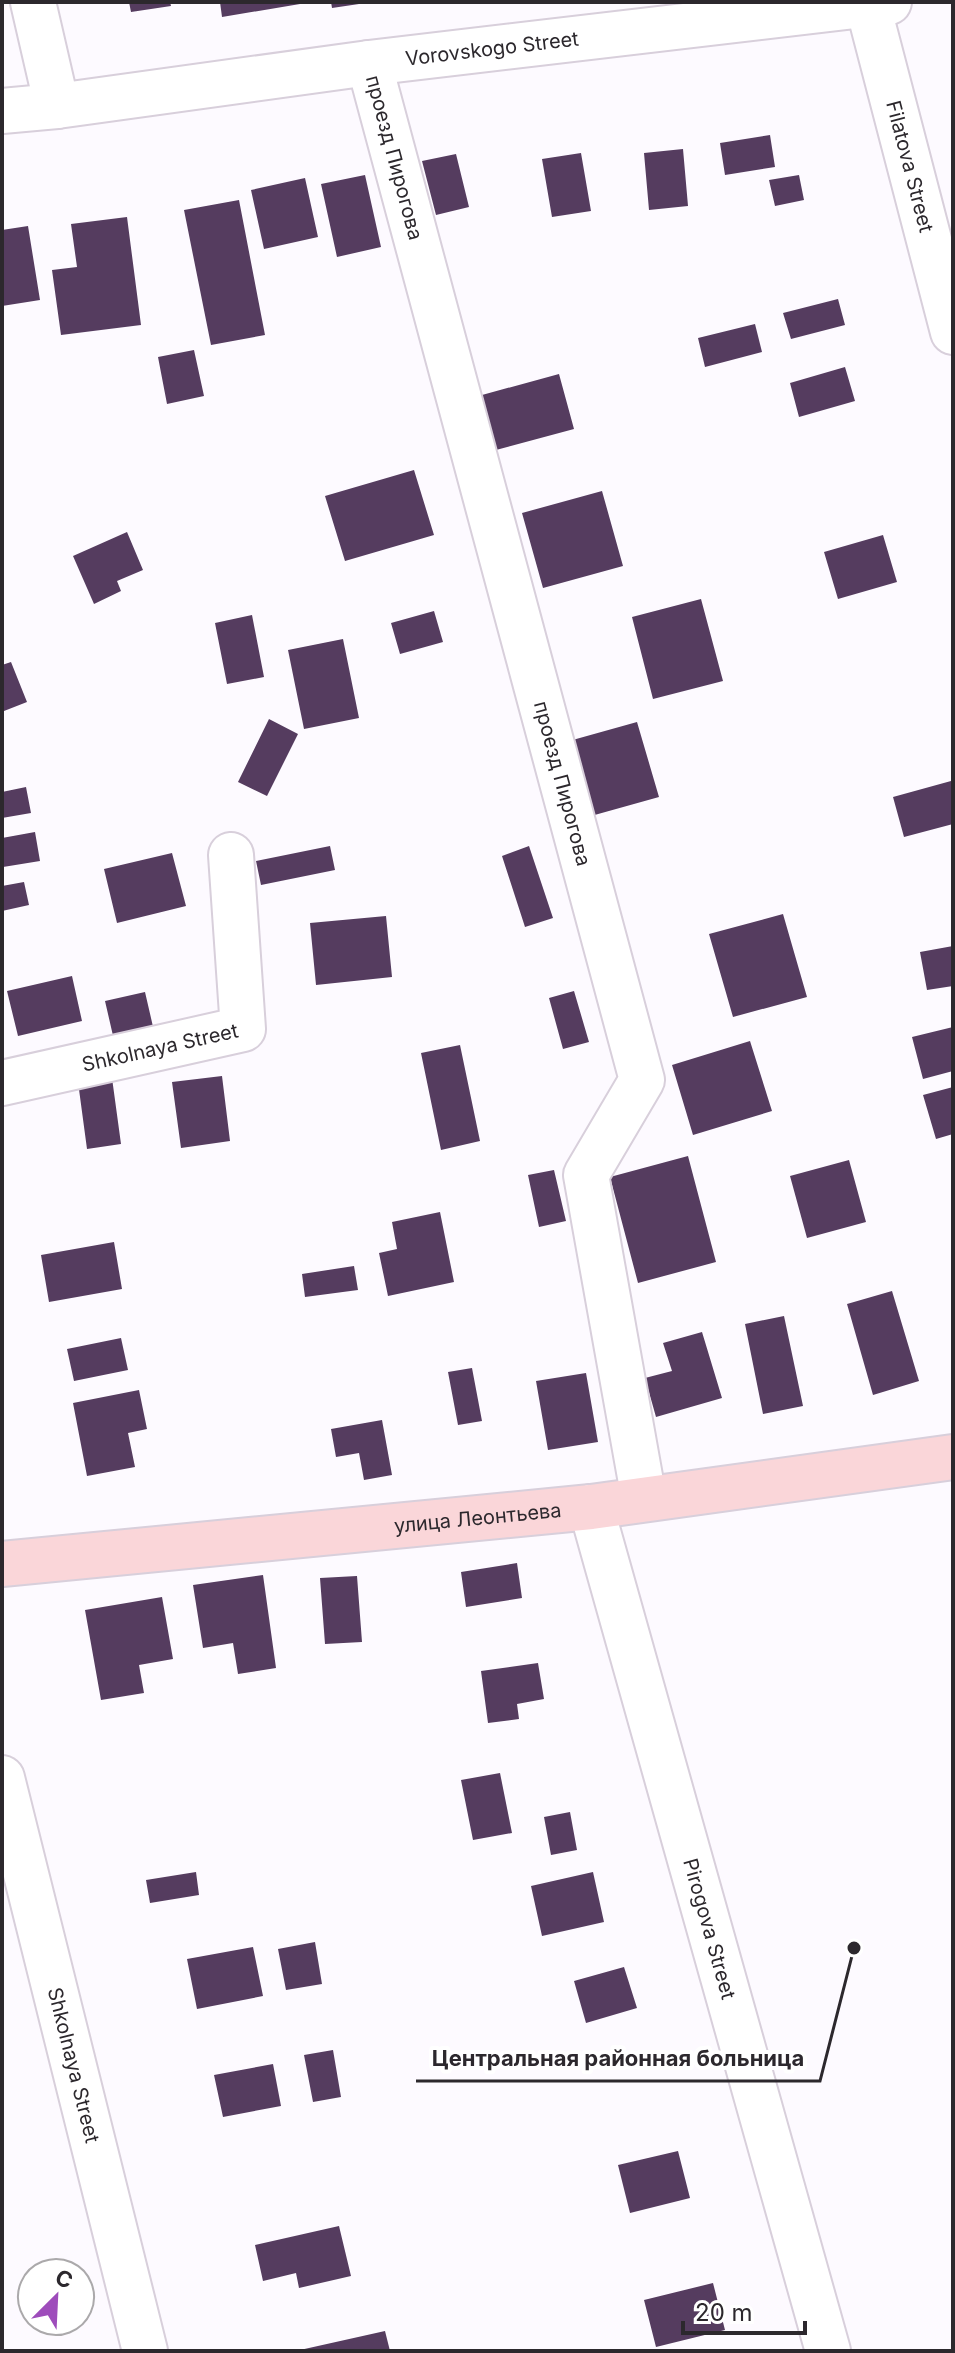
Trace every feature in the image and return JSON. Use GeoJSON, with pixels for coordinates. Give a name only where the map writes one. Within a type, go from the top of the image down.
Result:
{"type":"FeatureCollection","features":[{"type":"Feature","properties":{"kind":"street"},"geometry":{"type":"LineString","coordinates":[[33,2],[57,106]]}},
{"type":"Feature","properties":{"kind":"street","name":"Vorovskogo Street"},"geometry":{"type":"LineString","coordinates":[[2,111],[369,63],[875,3]]}},
{"type":"Feature","properties":{"kind":"street","name":"Filatova Street"},"geometry":{"type":"LineString","coordinates":[[875,3],[953,332]]}},
{"type":"Feature","properties":{"kind":"street","name":"проезд Пирогова"},"geometry":{"type":"LineString","coordinates":[[369,63],[642,1080],[586,1175],[644,1499]]}},
{"type":"Feature","properties":{"kind":"street","name":"Shkolnaya Street"},"geometry":{"type":"LineString","coordinates":[[2,1083],[243,1029],[231,855]]}},
{"type":"Feature","properties":{"kind":"street","name":"улица Леонтьева"},"geometry":{"type":"LineString","coordinates":[[2,1564],[591,1507],[953,1457]]}},
{"type":"Feature","properties":{"kind":"street","name":"Pirogova Street"},"geometry":{"type":"LineString","coordinates":[[591,1507],[828,2351]]}},
{"type":"Feature","properties":{"kind":"street","name":"Shkolnaya Street"},"geometry":{"type":"LineString","coordinates":[[2,1778],[145,2351]]}},
{"type":"Feature","properties":{"kind":"building"},"geometry":{"type":"Polygon","coordinates":[[[129,2],[170,2],[171,6],[131,12],[129,2]]]}},
{"type":"Feature","properties":{"kind":"building"},"geometry":{"type":"Polygon","coordinates":[[[220,2],[300,2],[300,4],[222,17],[220,2]]]}},
{"type":"Feature","properties":{"kind":"building"},"geometry":{"type":"Polygon","coordinates":[[[331,2],[359,2],[359,4],[332,8],[331,2]]]}},
{"type":"Feature","properties":{"kind":"building"},"geometry":{"type":"Polygon","coordinates":[[[770,135],[775,167],[725,175],[720,143],[770,135]]]}},
{"type":"Feature","properties":{"kind":"building"},"geometry":{"type":"Polygon","coordinates":[[[683,149],[688,206],[649,210],[644,153],[683,149]]]}},
{"type":"Feature","properties":{"kind":"building"},"geometry":{"type":"Polygon","coordinates":[[[581,153],[591,211],[552,217],[542,159],[581,153]]]}},
{"type":"Feature","properties":{"kind":"building"},"geometry":{"type":"Polygon","coordinates":[[[456,154],[469,207],[436,215],[422,161],[456,154]]]}},
{"type":"Feature","properties":{"kind":"building"},"geometry":{"type":"Polygon","coordinates":[[[365,175],[381,247],[337,257],[321,184],[365,175]]]}},
{"type":"Feature","properties":{"kind":"building"},"geometry":{"type":"Polygon","coordinates":[[[799,175],[804,200],[775,206],[769,180],[799,175]]]}},
{"type":"Feature","properties":{"kind":"building"},"geometry":{"type":"Polygon","coordinates":[[[305,178],[318,237],[264,249],[251,190],[305,178]]]}},
{"type":"Feature","properties":{"kind":"building"},"geometry":{"type":"Polygon","coordinates":[[[239,200],[265,335],[211,345],[184,210],[239,200]]]}},
{"type":"Feature","properties":{"kind":"building"},"geometry":{"type":"Polygon","coordinates":[[[127,217],[141,325],[61,335],[52,270],[77,267],[71,224],[127,217]]]}},
{"type":"Feature","properties":{"kind":"building"},"geometry":{"type":"Polygon","coordinates":[[[28,226],[40,300],[2,306],[2,230],[28,226]]]}},
{"type":"Feature","properties":{"kind":"building"},"geometry":{"type":"Polygon","coordinates":[[[838,299],[845,325],[791,339],[783,313],[838,299]]]}},
{"type":"Feature","properties":{"kind":"building"},"geometry":{"type":"Polygon","coordinates":[[[755,324],[762,352],[705,367],[698,338],[755,324]]]}},
{"type":"Feature","properties":{"kind":"building"},"geometry":{"type":"Polygon","coordinates":[[[194,350],[204,396],[167,404],[158,357],[194,350]]]}},
{"type":"Feature","properties":{"kind":"building"},"geometry":{"type":"Polygon","coordinates":[[[845,367],[855,401],[799,417],[790,383],[845,367]]]}},
{"type":"Feature","properties":{"kind":"building"},"geometry":{"type":"Polygon","coordinates":[[[559,374],[574,429],[496,450],[482,395],[559,374]]]}},
{"type":"Feature","properties":{"kind":"building"},"geometry":{"type":"Polygon","coordinates":[[[414,470],[434,535],[345,561],[325,496],[414,470]]]}},
{"type":"Feature","properties":{"kind":"building"},"geometry":{"type":"Polygon","coordinates":[[[602,491],[623,566],[543,588],[522,513],[602,491]]]}},
{"type":"Feature","properties":{"kind":"building"},"geometry":{"type":"Polygon","coordinates":[[[127,532],[143,570],[117,581],[121,591],[94,604],[73,556],[127,532]]]}},
{"type":"Feature","properties":{"kind":"building"},"geometry":{"type":"Polygon","coordinates":[[[883,535],[897,582],[838,599],[824,552],[883,535]]]}},
{"type":"Feature","properties":{"kind":"building"},"geometry":{"type":"Polygon","coordinates":[[[701,599],[723,681],[653,699],[632,617],[701,599]]]}},
{"type":"Feature","properties":{"kind":"building"},"geometry":{"type":"Polygon","coordinates":[[[434,611],[443,642],[400,654],[391,623],[434,611]]]}},
{"type":"Feature","properties":{"kind":"building"},"geometry":{"type":"Polygon","coordinates":[[[252,615],[264,677],[227,684],[215,623],[252,615]]]}},
{"type":"Feature","properties":{"kind":"building"},"geometry":{"type":"Polygon","coordinates":[[[343,639],[359,718],[304,729],[288,650],[343,639]]]}},
{"type":"Feature","properties":{"kind":"building"},"geometry":{"type":"Polygon","coordinates":[[[11,662],[27,702],[4,711],[2,665],[11,662]]]}},
{"type":"Feature","properties":{"kind":"building"},"geometry":{"type":"Polygon","coordinates":[[[269,719],[298,734],[267,796],[238,782],[269,719]]]}},
{"type":"Feature","properties":{"kind":"building"},"geometry":{"type":"Polygon","coordinates":[[[637,722],[659,797],[591,816],[569,741],[637,722]]]}},
{"type":"Feature","properties":{"kind":"building"},"geometry":{"type":"Polygon","coordinates":[[[951,781],[953,824],[904,837],[893,797],[951,781]]]}},
{"type":"Feature","properties":{"kind":"building"},"geometry":{"type":"Polygon","coordinates":[[[26,787],[31,813],[2,818],[2,792],[26,787]]]}},
{"type":"Feature","properties":{"kind":"building"},"geometry":{"type":"Polygon","coordinates":[[[35,832],[40,861],[3,867],[2,838],[35,832]]]}},
{"type":"Feature","properties":{"kind":"building"},"geometry":{"type":"Polygon","coordinates":[[[330,846],[335,870],[261,885],[256,861],[330,846]]]}},
{"type":"Feature","properties":{"kind":"building"},"geometry":{"type":"Polygon","coordinates":[[[529,846],[553,918],[525,927],[502,856],[529,846]]]}},
{"type":"Feature","properties":{"kind":"building"},"geometry":{"type":"Polygon","coordinates":[[[172,853],[186,906],[117,923],[104,869],[172,853]]]}},
{"type":"Feature","properties":{"kind":"building"},"geometry":{"type":"Polygon","coordinates":[[[24,882],[29,905],[2,911],[2,886],[24,882]]]}},
{"type":"Feature","properties":{"kind":"building"},"geometry":{"type":"Polygon","coordinates":[[[783,914],[807,997],[733,1017],[709,934],[783,914]]]}},
{"type":"Feature","properties":{"kind":"building"},"geometry":{"type":"Polygon","coordinates":[[[386,916],[392,977],[316,985],[310,923],[386,916]]]}},
{"type":"Feature","properties":{"kind":"building"},"geometry":{"type":"Polygon","coordinates":[[[953,946],[953,986],[927,990],[920,952],[953,946]]]}},
{"type":"Feature","properties":{"kind":"building"},"geometry":{"type":"Polygon","coordinates":[[[72,976],[82,1021],[18,1036],[7,991],[72,976]]]}},
{"type":"Feature","properties":{"kind":"building"},"geometry":{"type":"Polygon","coordinates":[[[574,991],[589,1042],[563,1049],[549,998],[574,991]]]}},
{"type":"Feature","properties":{"kind":"building"},"geometry":{"type":"Polygon","coordinates":[[[145,992],[154,1031],[114,1040],[105,1001],[145,992]]]}},
{"type":"Feature","properties":{"kind":"building"},"geometry":{"type":"Polygon","coordinates":[[[953,1027],[953,1071],[923,1079],[912,1037],[953,1027]]]}},
{"type":"Feature","properties":{"kind":"building"},"geometry":{"type":"Polygon","coordinates":[[[750,1041],[772,1111],[693,1135],[672,1065],[750,1041]]]}},
{"type":"Feature","properties":{"kind":"building"},"geometry":{"type":"Polygon","coordinates":[[[460,1045],[480,1141],[441,1150],[421,1053],[460,1045]]]}},
{"type":"Feature","properties":{"kind":"building"},"geometry":{"type":"Polygon","coordinates":[[[222,1076],[230,1141],[181,1148],[172,1082],[222,1076]]]}},
{"type":"Feature","properties":{"kind":"building"},"geometry":{"type":"Polygon","coordinates":[[[112,1078],[121,1144],[87,1149],[78,1082],[112,1078]]]}},
{"type":"Feature","properties":{"kind":"building"},"geometry":{"type":"Polygon","coordinates":[[[953,1087],[953,1134],[936,1139],[923,1095],[953,1087]]]}},
{"type":"Feature","properties":{"kind":"building"},"geometry":{"type":"Polygon","coordinates":[[[688,1156],[716,1262],[638,1283],[610,1177],[688,1156]]]}},
{"type":"Feature","properties":{"kind":"building"},"geometry":{"type":"Polygon","coordinates":[[[849,1160],[866,1222],[807,1238],[790,1176],[849,1160]]]}},
{"type":"Feature","properties":{"kind":"building"},"geometry":{"type":"Polygon","coordinates":[[[554,1170],[566,1221],[539,1227],[528,1175],[554,1170]]]}},
{"type":"Feature","properties":{"kind":"building"},"geometry":{"type":"Polygon","coordinates":[[[440,1212],[454,1282],[388,1296],[379,1253],[397,1249],[392,1222],[440,1212]]]}},
{"type":"Feature","properties":{"kind":"building"},"geometry":{"type":"Polygon","coordinates":[[[114,1242],[122,1289],[49,1302],[41,1255],[114,1242]]]}},
{"type":"Feature","properties":{"kind":"building"},"geometry":{"type":"Polygon","coordinates":[[[354,1266],[358,1290],[305,1297],[302,1274],[354,1266]]]}},
{"type":"Feature","properties":{"kind":"building"},"geometry":{"type":"Polygon","coordinates":[[[892,1291],[919,1381],[873,1395],[847,1304],[892,1291]]]}},
{"type":"Feature","properties":{"kind":"building"},"geometry":{"type":"Polygon","coordinates":[[[784,1316],[803,1406],[763,1414],[745,1324],[784,1316]]]}},
{"type":"Feature","properties":{"kind":"building"},"geometry":{"type":"Polygon","coordinates":[[[702,1332],[722,1398],[656,1417],[645,1378],[672,1371],[663,1343],[702,1332]]]}},
{"type":"Feature","properties":{"kind":"building"},"geometry":{"type":"Polygon","coordinates":[[[121,1338],[128,1370],[74,1381],[67,1349],[121,1338]]]}},
{"type":"Feature","properties":{"kind":"building"},"geometry":{"type":"Polygon","coordinates":[[[472,1368],[482,1421],[458,1425],[448,1372],[472,1368]]]}},
{"type":"Feature","properties":{"kind":"building"},"geometry":{"type":"Polygon","coordinates":[[[586,1373],[598,1442],[548,1450],[536,1381],[586,1373]]]}},
{"type":"Feature","properties":{"kind":"building"},"geometry":{"type":"Polygon","coordinates":[[[139,1390],[147,1429],[128,1433],[135,1467],[87,1476],[73,1403],[139,1390]]]}},
{"type":"Feature","properties":{"kind":"building"},"geometry":{"type":"Polygon","coordinates":[[[382,1420],[392,1475],[364,1480],[359,1453],[336,1457],[331,1429],[382,1420]]]}},
{"type":"Feature","properties":{"kind":"building"},"geometry":{"type":"Polygon","coordinates":[[[517,1563],[522,1598],[466,1607],[461,1572],[517,1563]]]}},
{"type":"Feature","properties":{"kind":"building"},"geometry":{"type":"Polygon","coordinates":[[[263,1575],[276,1668],[238,1674],[233,1643],[203,1648],[193,1585],[263,1575]]]}},
{"type":"Feature","properties":{"kind":"building"},"geometry":{"type":"Polygon","coordinates":[[[357,1576],[362,1642],[325,1644],[320,1578],[357,1576]]]}},
{"type":"Feature","properties":{"kind":"building"},"geometry":{"type":"Polygon","coordinates":[[[162,1597],[173,1659],[139,1665],[144,1693],[101,1700],[85,1610],[162,1597]]]}},
{"type":"Feature","properties":{"kind":"building"},"geometry":{"type":"Polygon","coordinates":[[[538,1663],[544,1699],[517,1704],[519,1719],[488,1723],[481,1671],[538,1663]]]}},
{"type":"Feature","properties":{"kind":"building"},"geometry":{"type":"Polygon","coordinates":[[[500,1773],[512,1833],[473,1840],[461,1780],[500,1773]]]}},
{"type":"Feature","properties":{"kind":"building"},"geometry":{"type":"Polygon","coordinates":[[[570,1812],[577,1850],[551,1855],[544,1817],[570,1812]]]}},
{"type":"Feature","properties":{"kind":"building"},"geometry":{"type":"Polygon","coordinates":[[[196,1872],[199,1895],[150,1903],[146,1880],[196,1872]]]}},
{"type":"Feature","properties":{"kind":"building"},"geometry":{"type":"Polygon","coordinates":[[[593,1872],[604,1922],[542,1936],[531,1886],[593,1872]]]}},
{"type":"Feature","properties":{"kind":"building"},"geometry":{"type":"Polygon","coordinates":[[[315,1942],[322,1984],[286,1990],[278,1949],[315,1942]]]}},
{"type":"Feature","properties":{"kind":"building"},"geometry":{"type":"Polygon","coordinates":[[[253,1947],[263,1996],[197,2009],[187,1959],[253,1947]]]}},
{"type":"Feature","properties":{"kind":"building"},"geometry":{"type":"Polygon","coordinates":[[[624,1967],[637,2008],[586,2023],[574,1981],[624,1967]]]}},
{"type":"Feature","properties":{"kind":"building"},"geometry":{"type":"Polygon","coordinates":[[[333,2050],[341,2097],[313,2102],[304,2055],[333,2050]]]}},
{"type":"Feature","properties":{"kind":"building"},"geometry":{"type":"Polygon","coordinates":[[[273,2064],[281,2106],[223,2117],[214,2075],[273,2064]]]}},
{"type":"Feature","properties":{"kind":"building"},"geometry":{"type":"Polygon","coordinates":[[[678,2151],[690,2198],[630,2213],[618,2165],[678,2151]]]}},
{"type":"Feature","properties":{"kind":"building"},"geometry":{"type":"Polygon","coordinates":[[[339,2226],[351,2276],[299,2288],[296,2273],[263,2281],[255,2245],[339,2226]]]}},
{"type":"Feature","properties":{"kind":"building"},"geometry":{"type":"Polygon","coordinates":[[[713,2283],[725,2330],[656,2347],[644,2300],[713,2283]]]}},
{"type":"Feature","properties":{"kind":"building"},"geometry":{"type":"Polygon","coordinates":[[[385,2331],[390,2351],[300,2351],[300,2350],[385,2331]]]}},
{"type":"Feature","properties":{"kind":"place","name":"Центральная районная больница"},"geometry":{"type":"Point","coordinates":[854,1948]}}]}
